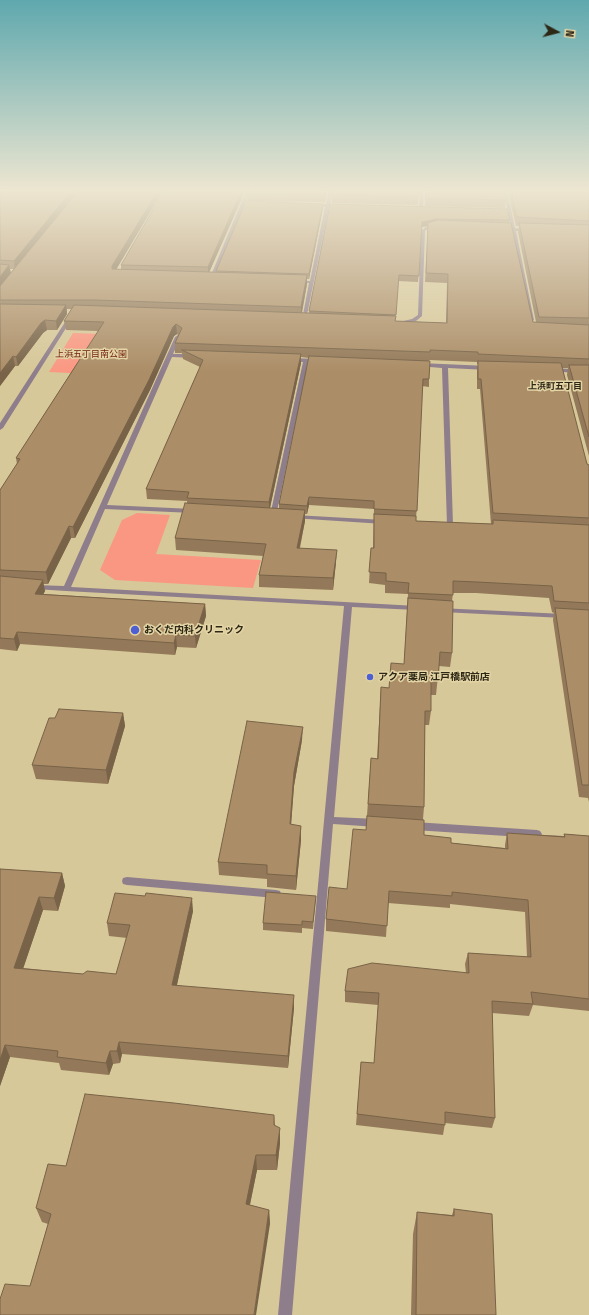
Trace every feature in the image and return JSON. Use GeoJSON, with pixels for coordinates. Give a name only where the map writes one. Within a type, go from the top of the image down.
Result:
{"type":"FeatureCollection","features":[{"type":"Feature","properties":{"kind":"street"},"geometry":{"type":"LineString","coordinates":[[211,279],[223,250]]}},
{"type":"Feature","properties":{"kind":"street"},"geometry":{"type":"LineString","coordinates":[[304,320],[319,250]]}},
{"type":"Feature","properties":{"kind":"street"},"geometry":{"type":"LineString","coordinates":[[392,323],[410,322],[420,316],[423,250]]}},
{"type":"Feature","properties":{"kind":"street"},"geometry":{"type":"LineString","coordinates":[[518,250],[534,329]]}},
{"type":"Feature","properties":{"kind":"street"},"geometry":{"type":"LineString","coordinates":[[203,279],[219,279]]}},
{"type":"Feature","properties":{"kind":"street"},"geometry":{"type":"LineString","coordinates":[[289,282],[312,282]]}},
{"type":"Feature","properties":{"kind":"street"},"geometry":{"type":"LineString","coordinates":[[0,428],[73,313],[67,313]]}},
{"type":"Feature","properties":{"kind":"street"},"geometry":{"type":"LineString","coordinates":[[296,320],[311,320]]}},
{"type":"Feature","properties":{"kind":"street"},"geometry":{"type":"LineString","coordinates":[[66,589],[178,338]]}},
{"type":"Feature","properties":{"kind":"street"},"geometry":{"type":"LineString","coordinates":[[170,355],[202,356]]}},
{"type":"Feature","properties":{"kind":"street"},"geometry":{"type":"LineString","coordinates":[[284,359],[321,361]]}},
{"type":"Feature","properties":{"kind":"street"},"geometry":{"type":"LineString","coordinates":[[280,516],[269,516],[306,360]]}},
{"type":"Feature","properties":{"kind":"street"},"geometry":{"type":"LineString","coordinates":[[414,365],[492,368]]}},
{"type":"Feature","properties":{"kind":"street"},"geometry":{"type":"LineString","coordinates":[[444,366],[450,525]]}},
{"type":"Feature","properties":{"kind":"street"},"geometry":{"type":"LineString","coordinates":[[546,370],[589,372]]}},
{"type":"Feature","properties":{"kind":"street"},"geometry":{"type":"LineString","coordinates":[[562,370],[564,378]]}},
{"type":"Feature","properties":{"kind":"street"},"geometry":{"type":"LineString","coordinates":[[103,507],[199,512]]}},
{"type":"Feature","properties":{"kind":"street"},"geometry":{"type":"LineString","coordinates":[[288,517],[388,522]]}},
{"type":"Feature","properties":{"kind":"street"},"geometry":{"type":"LineString","coordinates":[[442,525],[457,526]]}},
{"type":"Feature","properties":{"kind":"street"},"geometry":{"type":"LineString","coordinates":[[29,586],[573,617]]}},
{"type":"Feature","properties":{"kind":"street"},"geometry":{"type":"LineString","coordinates":[[285,1315],[318,897],[328,820],[348,605]]}},
{"type":"Feature","properties":{"kind":"street"},"geometry":{"type":"LineString","coordinates":[[328,820],[390,824]]}},
{"type":"Feature","properties":{"kind":"street"},"geometry":{"type":"LineString","coordinates":[[406,825],[537,834]]}},
{"type":"Feature","properties":{"kind":"street"},"geometry":{"type":"LineString","coordinates":[[127,881],[283,894]]}},
{"type":"Feature","properties":{"kind":"green space","name":"上浜五丁目南公園"},"geometry":{"type":"Polygon","coordinates":[[[73,333],[133,335],[111,375],[49,372],[73,333]]]}},
{"type":"Feature","properties":{"kind":"green space"},"geometry":{"type":"Polygon","coordinates":[[[137,513],[170,515],[156,554],[261,560],[253,588],[115,580],[100,570],[122,520],[137,513]]]}},
{"type":"Feature","properties":{"kind":"building"},"geometry":{"type":"Polygon","coordinates":[[[0,250],[23,250],[14,261],[0,260],[0,250]]]}},
{"type":"Feature","properties":{"kind":"building"},"geometry":{"type":"Polygon","coordinates":[[[29,250],[122,250],[112,266],[112,269],[307,275],[301,307],[95,300],[0,300],[0,286],[29,250]]]}},
{"type":"Feature","properties":{"kind":"building"},"geometry":{"type":"Polygon","coordinates":[[[129,250],[215,250],[208,267],[121,265],[129,250]]]}},
{"type":"Feature","properties":{"kind":"building"},"geometry":{"type":"Polygon","coordinates":[[[225,250],[314,250],[309,274],[216,271],[225,250]]]}},
{"type":"Feature","properties":{"kind":"building"},"geometry":{"type":"Polygon","coordinates":[[[321,250],[420,250],[419,276],[399,275],[396,315],[309,311],[321,250]]]}},
{"type":"Feature","properties":{"kind":"building"},"geometry":{"type":"Polygon","coordinates":[[[427,250],[517,250],[533,322],[589,325],[589,359],[478,354],[478,352],[430,350],[430,352],[175,343],[182,328],[176,324],[173,327],[149,380],[73,527],[69,526],[46,572],[0,570],[0,490],[20,459],[16,458],[104,322],[64,321],[74,305],[396,316],[395,321],[447,323],[448,274],[426,273],[427,250]]]}},
{"type":"Feature","properties":{"kind":"building"},"geometry":{"type":"Polygon","coordinates":[[[525,250],[589,250],[589,318],[539,317],[525,250]]]}},
{"type":"Feature","properties":{"kind":"building"},"geometry":{"type":"Polygon","coordinates":[[[0,264],[9,265],[0,277],[0,264]]]}},
{"type":"Feature","properties":{"kind":"building"},"geometry":{"type":"Polygon","coordinates":[[[0,304],[66,305],[56,321],[45,320],[41,323],[16,357],[13,356],[0,373],[0,304]]]}},
{"type":"Feature","properties":{"kind":"building"},"geometry":{"type":"Polygon","coordinates":[[[182,350],[301,354],[269,502],[187,498],[189,492],[146,489],[203,360],[182,350]]]}},
{"type":"Feature","properties":{"kind":"building"},"geometry":{"type":"Polygon","coordinates":[[[309,356],[430,361],[429,379],[423,379],[417,511],[374,509],[374,501],[309,497],[307,506],[279,504],[309,356]]]}},
{"type":"Feature","properties":{"kind":"building"},"geometry":{"type":"Polygon","coordinates":[[[478,361],[561,363],[587,464],[589,465],[589,518],[493,513],[481,379],[478,379],[478,361]]]}},
{"type":"Feature","properties":{"kind":"building"},"geometry":{"type":"Polygon","coordinates":[[[569,365],[589,365],[589,437],[569,365]]]}},
{"type":"Feature","properties":{"kind":"building"},"geometry":{"type":"Polygon","coordinates":[[[185,503],[305,510],[297,548],[337,550],[333,578],[259,575],[266,544],[175,538],[185,503]]]}},
{"type":"Feature","properties":{"kind":"building"},"geometry":{"type":"Polygon","coordinates":[[[374,514],[416,516],[416,521],[493,524],[493,520],[589,525],[589,603],[554,601],[552,586],[453,581],[453,595],[408,593],[409,583],[386,581],[386,573],[369,572],[371,548],[374,548],[374,514]]]}},
{"type":"Feature","properties":{"kind":"building"},"geometry":{"type":"Polygon","coordinates":[[[0,576],[43,580],[35,594],[205,604],[195,636],[176,635],[174,643],[17,632],[14,639],[0,638],[0,576]]]}},
{"type":"Feature","properties":{"kind":"building"},"geometry":{"type":"Polygon","coordinates":[[[408,598],[453,601],[452,653],[440,652],[438,681],[431,681],[431,711],[425,711],[424,807],[368,804],[371,758],[378,759],[381,687],[389,688],[391,663],[404,664],[408,598]]]}},
{"type":"Feature","properties":{"kind":"building"},"geometry":{"type":"Polygon","coordinates":[[[555,608],[589,610],[589,785],[582,785],[555,608]]]}},
{"type":"Feature","properties":{"kind":"building"},"geometry":{"type":"Polygon","coordinates":[[[59,709],[123,713],[106,770],[32,765],[49,718],[55,718],[59,709]]]}},
{"type":"Feature","properties":{"kind":"building"},"geometry":{"type":"Polygon","coordinates":[[[247,721],[303,727],[294,772],[290,824],[301,826],[296,876],[267,874],[267,865],[218,862],[247,721]]]}},
{"type":"Feature","properties":{"kind":"building"},"geometry":{"type":"Polygon","coordinates":[[[367,816],[424,820],[424,835],[451,838],[451,843],[508,849],[507,833],[565,837],[564,834],[589,836],[589,999],[531,992],[533,1004],[492,1001],[495,1118],[445,1112],[445,1125],[357,1114],[361,1062],[374,1063],[379,993],[345,991],[348,969],[372,963],[469,973],[468,953],[531,957],[528,900],[452,892],[452,896],[389,891],[387,926],[326,919],[329,887],[347,889],[353,829],[366,830],[367,816]]]}},
{"type":"Feature","properties":{"kind":"building"},"geometry":{"type":"Polygon","coordinates":[[[0,869],[62,873],[54,898],[39,897],[14,968],[83,974],[87,971],[116,974],[130,925],[107,923],[115,893],[145,896],[146,893],[192,898],[172,985],[294,995],[288,1056],[119,1042],[117,1051],[110,1051],[106,1063],[57,1057],[58,1051],[5,1045],[0,1060],[0,869]]]}},
{"type":"Feature","properties":{"kind":"building"},"geometry":{"type":"Polygon","coordinates":[[[266,892],[316,896],[313,922],[302,921],[302,925],[263,923],[266,892]]]}},
{"type":"Feature","properties":{"kind":"building"},"geometry":{"type":"Polygon","coordinates":[[[85,1094],[274,1115],[274,1125],[280,1128],[276,1155],[256,1155],[246,1204],[269,1210],[254,1315],[0,1315],[0,1299],[5,1284],[30,1286],[51,1214],[36,1208],[48,1164],[66,1166],[85,1094]]]}},
{"type":"Feature","properties":{"kind":"building"},"geometry":{"type":"Polygon","coordinates":[[[454,1209],[492,1214],[496,1315],[416,1315],[417,1212],[454,1216],[454,1209]]]}},
{"type":"Feature","properties":{"kind":"place","name":"おくだ内科クリニック"},"geometry":{"type":"Point","coordinates":[135,630]}},
{"type":"Feature","properties":{"kind":"place","name":"アクア薬局 江戸橋駅前店"},"geometry":{"type":"Point","coordinates":[370,677]}},
{"type":"Feature","properties":{"kind":"district","name":"上浜町五丁目"},"geometry":{"type":"Point","coordinates":[555,386]}}]}
